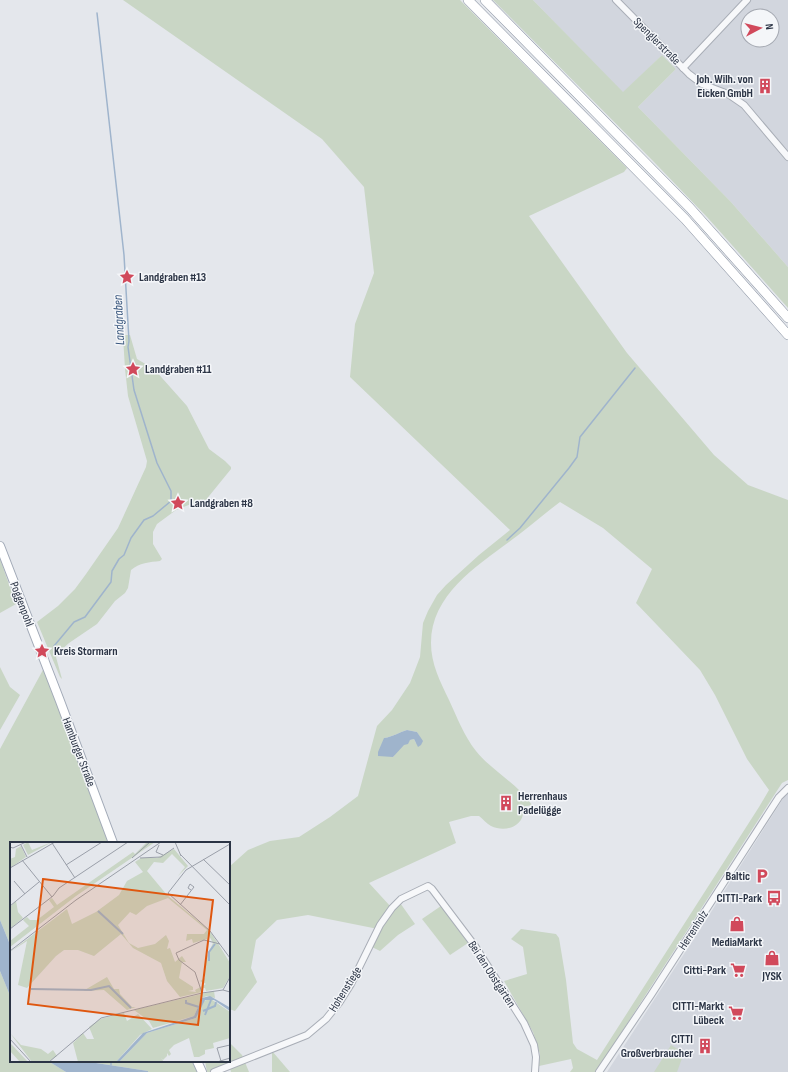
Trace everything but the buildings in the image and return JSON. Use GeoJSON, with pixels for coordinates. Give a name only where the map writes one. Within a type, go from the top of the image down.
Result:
{"type":"FeatureCollection","features":[{"type":"Feature","properties":{"kind":"highway"},"geometry":{"type":"LineString","coordinates":[[468,0],[685,219],[788,335]]}},
{"type":"Feature","properties":{"kind":"highway"},"geometry":{"type":"LineString","coordinates":[[485,0],[690,208],[788,318]]}},
{"type":"Feature","properties":{"kind":"main road","name":"Poggenpohl"},"geometry":{"type":"LineString","coordinates":[[0,546],[45,661]]}},
{"type":"Feature","properties":{"kind":"main road","name":"Hamburger Straße"},"geometry":{"type":"LineString","coordinates":[[45,661],[113,842]]}},
{"type":"Feature","properties":{"kind":"main road"},"geometry":{"type":"LineString","coordinates":[[197,1062],[202,1072]]}},
{"type":"Feature","properties":{"kind":"street","name":"Spenglerstraße"},"geometry":{"type":"LineString","coordinates":[[616,0],[689,74],[702,84],[728,94],[744,105],[788,157]]}},
{"type":"Feature","properties":{"kind":"street"},"geometry":{"type":"LineString","coordinates":[[683,68],[748,0]]}},
{"type":"Feature","properties":{"kind":"street","name":"Herrenholz"},"geometry":{"type":"LineString","coordinates":[[599,1072],[668,970],[779,796],[788,788]]}},
{"type":"Feature","properties":{"kind":"street","name":"Hohenstiege"},"geometry":{"type":"LineString","coordinates":[[214,1072],[307,1035],[326,1019],[350,984],[380,925],[392,908],[401,899],[428,886]]}},
{"type":"Feature","properties":{"kind":"street","name":"Bei den Obstgärten"},"geometry":{"type":"LineString","coordinates":[[428,886],[432,889],[475,946],[524,1023],[534,1046],[536,1057],[535,1072]]}},
{"type":"Feature","properties":{"kind":"shaded area"},"geometry":{"type":"Polygon","coordinates":[[[533,0],[788,0],[788,267],[731,202],[638,107],[676,69],[662,55],[623,93],[533,0]]]}},
{"type":"Feature","properties":{"kind":"shaded area"},"geometry":{"type":"Polygon","coordinates":[[[788,793],[788,1072],[607,1072],[784,797],[788,793]]]}},
{"type":"Feature","properties":{"kind":"green space"},"geometry":{"type":"Polygon","coordinates":[[[123,0],[460,0],[627,168],[624,172],[529,216],[627,353],[714,455],[748,485],[788,500],[788,780],[782,783],[596,1072],[570,1072],[573,1068],[571,1059],[539,1066],[540,1054],[533,1032],[504,981],[527,974],[523,947],[511,939],[521,929],[556,934],[559,938],[566,980],[573,1043],[577,1049],[597,1060],[769,790],[747,759],[715,695],[700,670],[636,603],[652,569],[603,528],[560,502],[523,532],[474,568],[461,580],[449,594],[440,609],[433,625],[431,643],[431,651],[442,686],[468,739],[482,758],[519,790],[532,805],[523,807],[521,819],[514,826],[509,828],[503,829],[491,826],[479,816],[471,816],[449,822],[456,843],[369,883],[391,907],[398,900],[415,924],[398,935],[380,951],[372,947],[378,929],[308,915],[277,920],[256,940],[251,968],[257,982],[235,1011],[230,1009],[230,866],[248,850],[270,841],[299,837],[330,817],[358,796],[377,726],[392,710],[410,683],[420,657],[423,623],[437,595],[479,555],[510,530],[350,377],[355,324],[374,273],[364,187],[322,139],[123,0]],[[407,730],[384,738],[393,757],[408,741],[414,739],[416,743],[420,737],[417,732],[407,730]]]}},
{"type":"Feature","properties":{"kind":"green space"},"geometry":{"type":"Polygon","coordinates":[[[493,0],[533,0],[623,92],[662,55],[676,69],[638,107],[731,202],[788,267],[788,308],[707,217],[493,0]]]}},
{"type":"Feature","properties":{"kind":"green space"},"geometry":{"type":"Polygon","coordinates":[[[130,335],[137,359],[154,369],[187,406],[209,449],[225,461],[231,469],[205,501],[191,504],[176,510],[157,524],[153,532],[153,544],[162,559],[160,561],[141,564],[131,570],[128,588],[125,593],[115,601],[97,624],[60,651],[56,657],[62,679],[37,622],[58,606],[75,589],[86,574],[118,528],[146,467],[147,461],[128,396],[123,336],[130,335]]]}},
{"type":"Feature","properties":{"kind":"green space"},"geometry":{"type":"Polygon","coordinates":[[[0,559],[16,604],[0,613],[0,559]]]}},
{"type":"Feature","properties":{"kind":"green space"},"geometry":{"type":"Polygon","coordinates":[[[0,667],[10,687],[20,695],[0,730],[0,667]]]}},
{"type":"Feature","properties":{"kind":"green space"},"geometry":{"type":"Polygon","coordinates":[[[44,668],[111,842],[10,842],[10,945],[0,920],[0,749],[44,668]]]}},
{"type":"Feature","properties":{"kind":"green space"},"geometry":{"type":"Polygon","coordinates":[[[441,906],[468,943],[450,955],[422,919],[441,906]]]}},
{"type":"Feature","properties":{"kind":"green space"},"geometry":{"type":"Polygon","coordinates":[[[0,971],[10,996],[10,1062],[50,1062],[66,1072],[0,1072],[0,971]]]}},
{"type":"Feature","properties":{"kind":"green space"},"geometry":{"type":"Polygon","coordinates":[[[230,1043],[242,1055],[249,1072],[231,1072],[230,1068],[218,1072],[207,1072],[205,1062],[230,1062],[230,1043]]]}},
{"type":"Feature","properties":{"kind":"green space"},"geometry":{"type":"Polygon","coordinates":[[[671,1045],[684,1053],[677,1072],[654,1072],[671,1045]]]}},
{"type":"Feature","properties":{"kind":"green space"},"geometry":{"type":"Polygon","coordinates":[[[272,1051],[290,1072],[272,1072],[272,1051]]]}},
{"type":"Feature","properties":{"kind":"green space"},"geometry":{"type":"Polygon","coordinates":[[[90,1062],[195,1062],[199,1072],[148,1071],[90,1062]]]}},
{"type":"Feature","properties":{"kind":"water"},"geometry":{"type":"Polygon","coordinates":[[[407,730],[417,732],[423,741],[421,745],[418,747],[414,739],[410,740],[408,744],[404,745],[393,757],[378,756],[378,752],[384,738],[407,730]]]}},
{"type":"Feature","properties":{"kind":"water"},"geometry":{"type":"Polygon","coordinates":[[[0,920],[10,945],[10,996],[0,971],[0,920]]]}},
{"type":"Feature","properties":{"kind":"water"},"geometry":{"type":"Polygon","coordinates":[[[50,1062],[90,1062],[148,1071],[148,1072],[66,1072],[50,1062]]]}},
{"type":"Feature","properties":{"kind":"waterway","name":"Landgraben"},"geometry":{"type":"LineString","coordinates":[[54,646],[74,622],[85,617],[111,582],[112,571],[119,559],[124,555],[131,538],[144,520],[153,516],[171,501],[171,491],[157,463],[134,390],[128,347],[129,341],[124,255],[97,13]]}},
{"type":"Feature","properties":{"kind":"waterway"},"geometry":{"type":"LineString","coordinates":[[507,540],[520,528],[569,468],[577,457],[580,437],[635,368]]}},
{"type":"Feature","properties":{"kind":"place","name":"Joh. Wilh. von Eicken GmbH"},"geometry":{"type":"Point","coordinates":[765,86]}},
{"type":"Feature","properties":{"kind":"place","name":"Landgraben #13"},"geometry":{"type":"Point","coordinates":[127,277]}},
{"type":"Feature","properties":{"kind":"place","name":"Landgraben #11"},"geometry":{"type":"Point","coordinates":[133,369]}},
{"type":"Feature","properties":{"kind":"place","name":"Landgraben #8"},"geometry":{"type":"Point","coordinates":[178,503]}},
{"type":"Feature","properties":{"kind":"place","name":"Kreis Stormarn"},"geometry":{"type":"Point","coordinates":[42,651]}},
{"type":"Feature","properties":{"kind":"place","name":"Herrenhaus Padelügge"},"geometry":{"type":"Point","coordinates":[506,803]}},
{"type":"Feature","properties":{"kind":"place","name":"Baltic"},"geometry":{"type":"Point","coordinates":[762,876]}},
{"type":"Feature","properties":{"kind":"place","name":"CITTI-Park"},"geometry":{"type":"Point","coordinates":[774,898]}},
{"type":"Feature","properties":{"kind":"place","name":"MediaMarkt"},"geometry":{"type":"Point","coordinates":[737,924]}},
{"type":"Feature","properties":{"kind":"place","name":"JYSK"},"geometry":{"type":"Point","coordinates":[772,958]}},
{"type":"Feature","properties":{"kind":"place","name":"Citti-Park"},"geometry":{"type":"Point","coordinates":[738,970]}},
{"type":"Feature","properties":{"kind":"place","name":"CITTI-Markt Lübeck"},"geometry":{"type":"Point","coordinates":[736,1013]}},
{"type":"Feature","properties":{"kind":"place","name":"CITTI Großverbraucher"},"geometry":{"type":"Point","coordinates":[705,1046]}}]}
